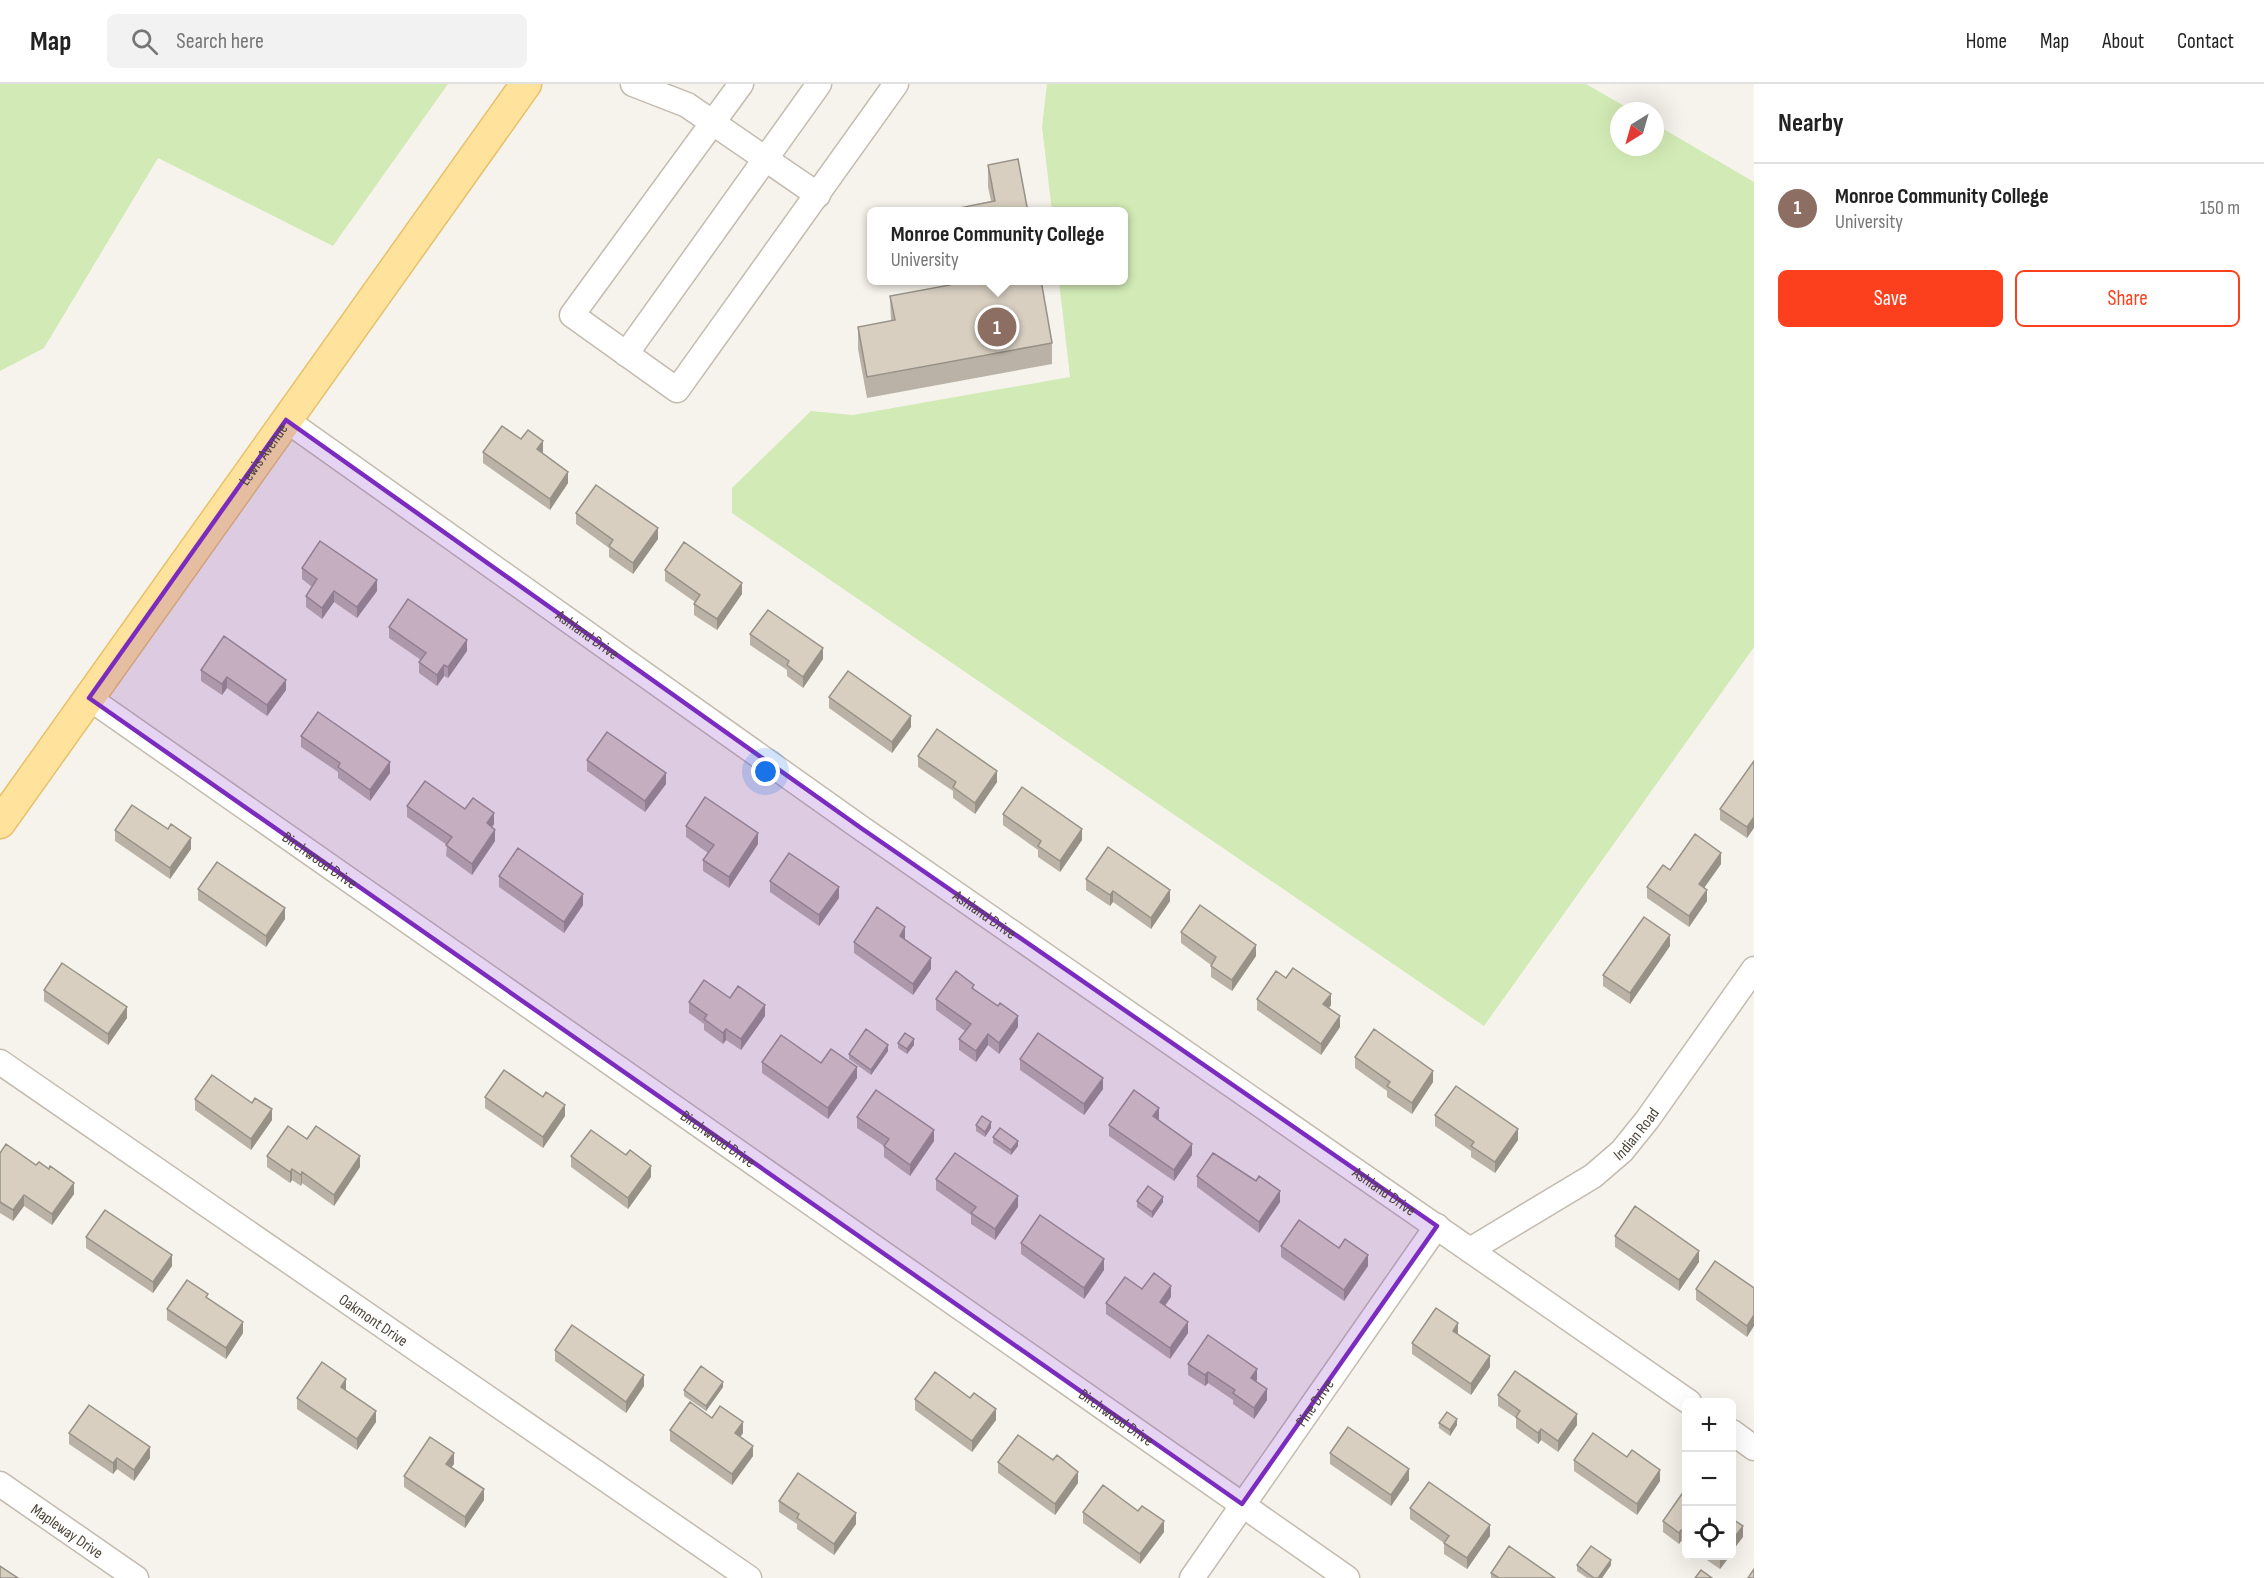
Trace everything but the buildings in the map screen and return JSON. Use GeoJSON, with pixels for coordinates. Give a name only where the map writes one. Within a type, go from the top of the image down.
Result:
{"type":"FeatureCollection","features":[{"type":"Feature","properties":{"kind":"main road","name":"Lewis Avenue"},"geometry":{"type":"LineString","coordinates":[[0,823],[526,84]]}},
{"type":"Feature","properties":{"kind":"street"},"geometry":{"type":"LineString","coordinates":[[633,84],[687,105],[818,195]]}},
{"type":"Feature","properties":{"kind":"street"},"geometry":{"type":"LineString","coordinates":[[671,84],[687,105]]}},
{"type":"Feature","properties":{"kind":"street"},"geometry":{"type":"LineString","coordinates":[[741,84],[572,315],[677,390],[896,84]]}},
{"type":"Feature","properties":{"kind":"street"},"geometry":{"type":"LineString","coordinates":[[626,354],[819,84]]}},
{"type":"Feature","properties":{"kind":"street","name":"Ashland Drive"},"geometry":{"type":"LineString","coordinates":[[286,420],[861,828],[1683,1398]]}},
{"type":"Feature","properties":{"kind":"street","name":"Birchwood Drive"},"geometry":{"type":"LineString","coordinates":[[89,698],[1347,1578]]}},
{"type":"Feature","properties":{"kind":"street","name":"Indian Road"},"geometry":{"type":"LineString","coordinates":[[1470,1250],[1593,1176],[1622,1151],[1754,969]]}},
{"type":"Feature","properties":{"kind":"street","name":"Oakmont Drive"},"geometry":{"type":"LineString","coordinates":[[0,1062],[749,1578]]}},
{"type":"Feature","properties":{"kind":"street","name":"Pine Drive"},"geometry":{"type":"LineString","coordinates":[[1192,1578],[1437,1226]]}},
{"type":"Feature","properties":{"kind":"street"},"geometry":{"type":"LineString","coordinates":[[1736,1435],[1754,1448]]}},
{"type":"Feature","properties":{"kind":"street","name":"Mapleway Drive"},"geometry":{"type":"LineString","coordinates":[[0,1484],[136,1578]]}},
{"type":"Feature","properties":{"kind":"highlighted area"},"geometry":{"type":"Polygon","coordinates":[[[286,420],[861,828],[1437,1226],[1242,1504],[89,698],[286,420]]]}},
{"type":"Feature","properties":{"kind":"green space"},"geometry":{"type":"Polygon","coordinates":[[[0,84],[448,84],[333,246],[158,158],[44,348],[0,371],[0,84]]]}},
{"type":"Feature","properties":{"kind":"green space"},"geometry":{"type":"Polygon","coordinates":[[[1047,84],[1586,84],[1617,102],[1610,102],[1610,156],[1664,156],[1664,129],[1754,182],[1754,647],[1484,1026],[732,513],[732,488],[811,411],[853,415],[1070,377],[1059,285],[1128,285],[1128,207],[1052,207],[1042,127],[1047,84]]]}},
{"type":"Feature","properties":{"kind":"place","name":"Monroe Community College"},"geometry":{"type":"Point","coordinates":[997,327]}}]}
